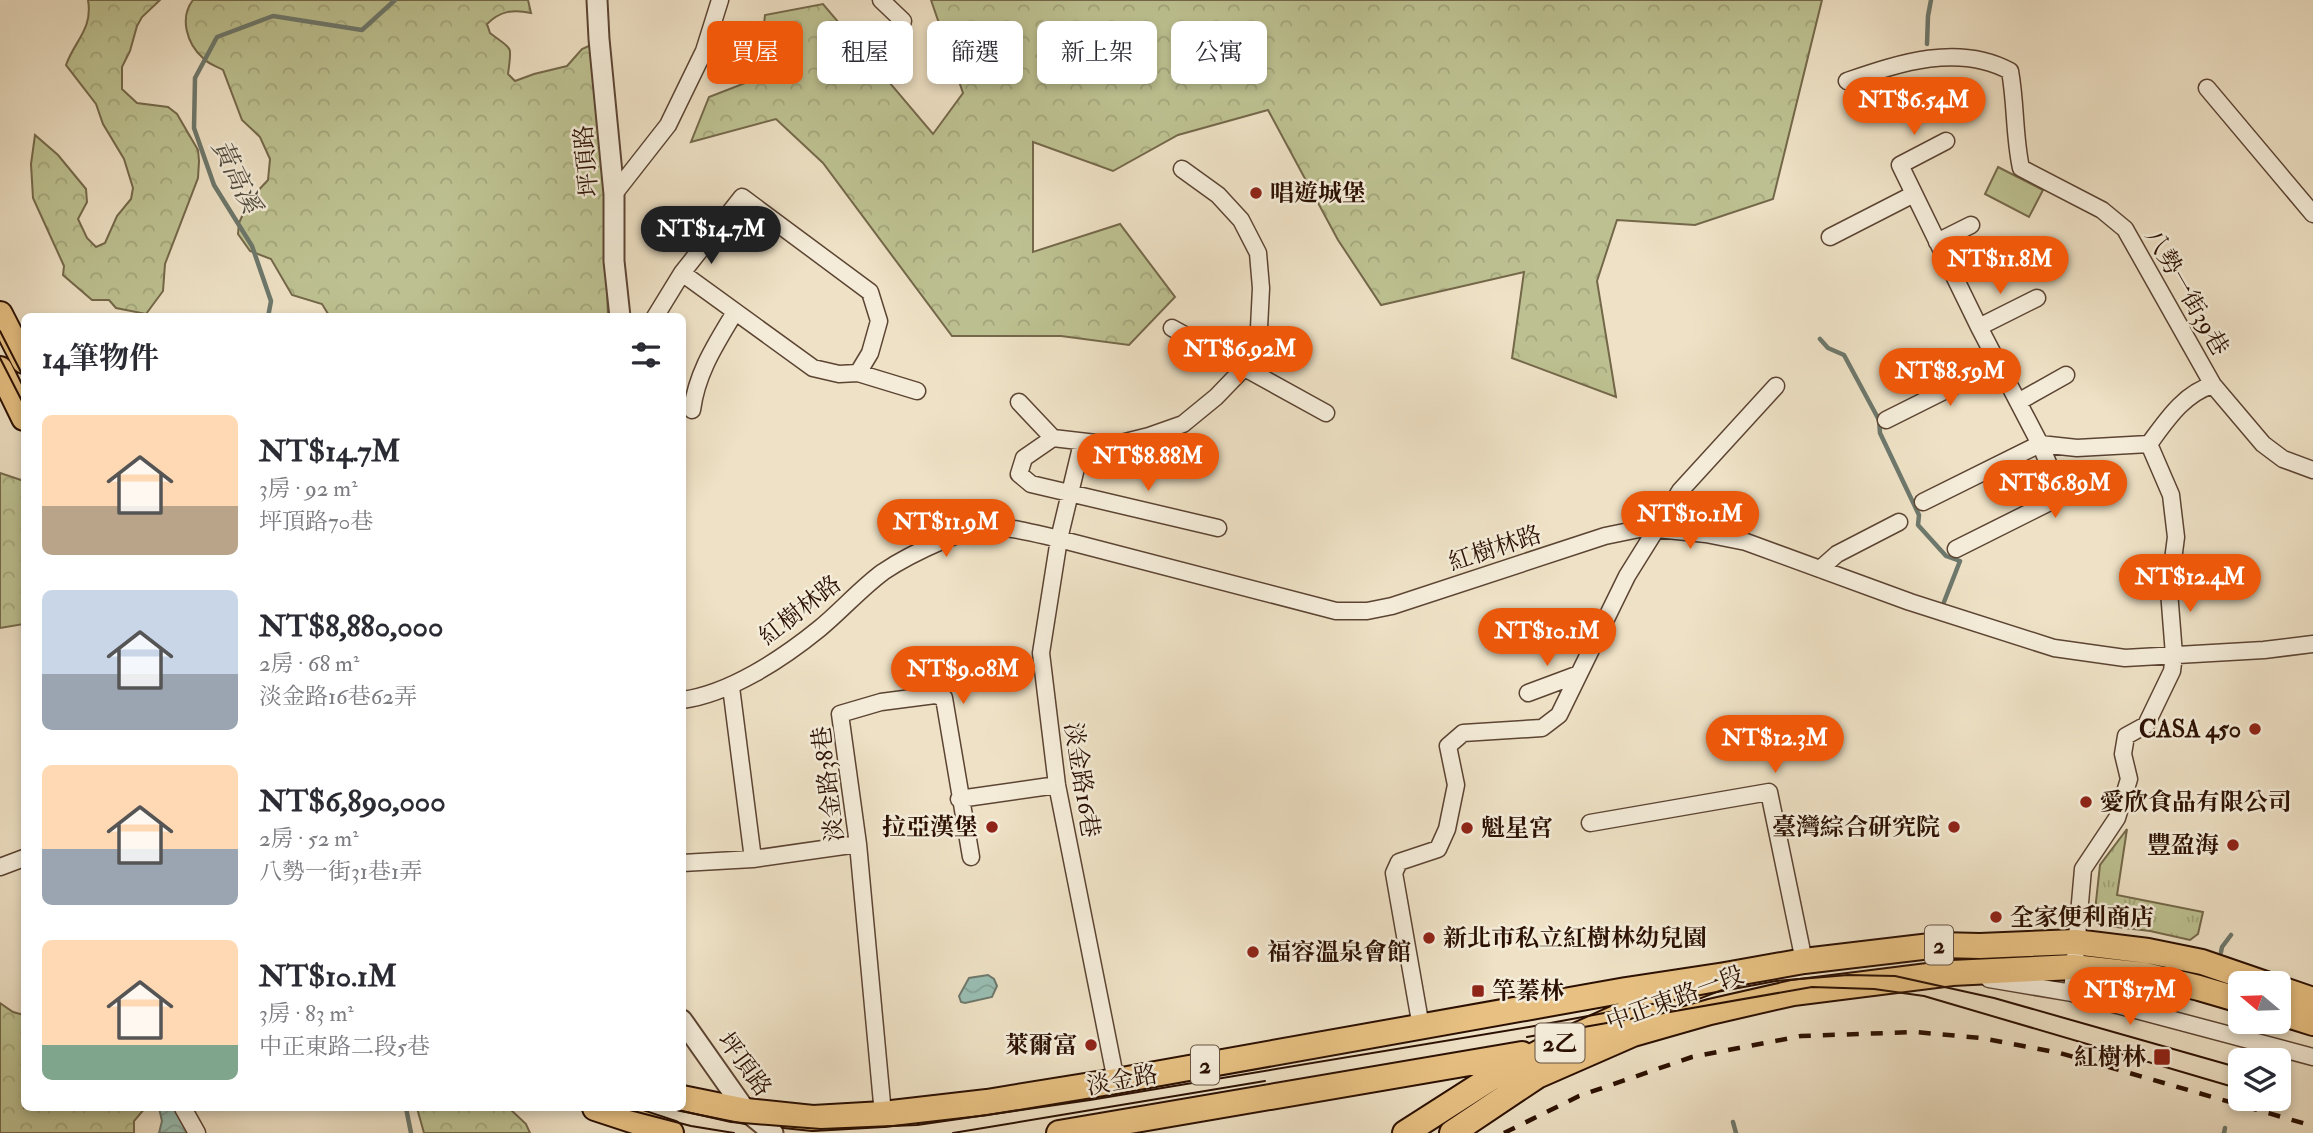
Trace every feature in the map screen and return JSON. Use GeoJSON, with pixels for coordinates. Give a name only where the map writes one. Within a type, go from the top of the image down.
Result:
{"type":"FeatureCollection","features":[{"type":"Feature","properties":{"kind":"main road"},"geometry":{"type":"LineString","coordinates":[[0,314],[21,355]]}},
{"type":"Feature","properties":{"kind":"main road"},"geometry":{"type":"LineString","coordinates":[[0,369],[21,412]]}},
{"type":"Feature","properties":{"kind":"main road","name":"2"},"geometry":{"type":"LineString","coordinates":[[1804,961],[1939,945],[2075,942],[2148,951],[2202,962],[2228,971]]}},
{"type":"Feature","properties":{"kind":"main road","name":"中正東路一段"},"geometry":{"type":"LineString","coordinates":[[1406,1132],[1492,1078],[1542,1051],[1636,1009],[1725,975],[1804,961]]}},
{"type":"Feature","properties":{"kind":"main road","name":"2"},"geometry":{"type":"LineString","coordinates":[[1952,973],[2073,967],[2145,975],[2228,996]]}},
{"type":"Feature","properties":{"kind":"main road","name":"中正東路一段"},"geometry":{"type":"LineString","coordinates":[[1452,1133],[1537,1076],[1633,1034],[1710,1012],[1793,993],[1952,973]]}},
{"type":"Feature","properties":{"kind":"main road","name":"淡金路"},"geometry":{"type":"LineString","coordinates":[[686,1099],[746,1111],[813,1118],[883,1114],[987,1102],[1725,975]]}},
{"type":"Feature","properties":{"kind":"main road"},"geometry":{"type":"LineString","coordinates":[[2291,992],[2313,1000]]}},
{"type":"Feature","properties":{"kind":"main road"},"geometry":{"type":"LineString","coordinates":[[2291,1016],[2313,1023]]}},
{"type":"Feature","properties":{"kind":"main road","name":"2"},"geometry":{"type":"LineString","coordinates":[[1542,1051],[1633,1034]]}},
{"type":"Feature","properties":{"kind":"main road","name":"淡金路"},"geometry":{"type":"LineString","coordinates":[[1059,1133],[1542,1051]]}},
{"type":"Feature","properties":{"kind":"main road"},"geometry":{"type":"LineString","coordinates":[[1393,1076],[1420,1080],[1430,1091],[1425,1112],[1406,1132]]}},
{"type":"Feature","properties":{"kind":"main road"},"geometry":{"type":"LineString","coordinates":[[602,1111],[671,1133]]}},
{"type":"Feature","properties":{"kind":"street","name":"坪頂路"},"geometry":{"type":"LineString","coordinates":[[597,0],[598,39],[614,194],[614,261],[620,313]]}},
{"type":"Feature","properties":{"kind":"street"},"geometry":{"type":"LineString","coordinates":[[614,194],[668,125],[704,51],[720,0]]}},
{"type":"Feature","properties":{"kind":"street"},"geometry":{"type":"LineString","coordinates":[[881,0],[903,21]]}},
{"type":"Feature","properties":{"kind":"street","name":"八勢一街39巷"},"geometry":{"type":"LineString","coordinates":[[1847,81],[1903,62],[1940,58],[1995,63],[2010,71],[2021,168],[2102,210],[2125,229],[2213,384]]}},
{"type":"Feature","properties":{"kind":"street"},"geometry":{"type":"LineString","coordinates":[[2207,88],[2313,214]]}},
{"type":"Feature","properties":{"kind":"street"},"geometry":{"type":"LineString","coordinates":[[1945,141],[1900,165],[2040,444],[2062,496],[1956,549]]}},
{"type":"Feature","properties":{"kind":"street"},"geometry":{"type":"LineString","coordinates":[[1019,402],[1053,438],[1112,445],[1183,424],[1216,397],[1244,368],[1259,328],[1261,288],[1258,253],[1241,220],[1218,195],[1182,169]]}},
{"type":"Feature","properties":{"kind":"street"},"geometry":{"type":"LineString","coordinates":[[1830,237],[1914,194]]}},
{"type":"Feature","properties":{"kind":"street"},"geometry":{"type":"LineString","coordinates":[[657,313],[681,273],[742,197],[870,292],[880,321],[870,353],[858,373]]}},
{"type":"Feature","properties":{"kind":"street"},"geometry":{"type":"LineString","coordinates":[[1937,242],[1971,225]]}},
{"type":"Feature","properties":{"kind":"street"},"geometry":{"type":"LineString","coordinates":[[681,273],[813,368],[839,374],[858,373],[917,391]]}},
{"type":"Feature","properties":{"kind":"street"},"geometry":{"type":"LineString","coordinates":[[1979,327],[2037,298]]}},
{"type":"Feature","properties":{"kind":"street"},"geometry":{"type":"LineString","coordinates":[[692,410],[695,390],[705,360],[735,312]]}},
{"type":"Feature","properties":{"kind":"street"},"geometry":{"type":"LineString","coordinates":[[1172,328],[1326,413]]}},
{"type":"Feature","properties":{"kind":"street"},"geometry":{"type":"LineString","coordinates":[[1886,420],[1998,364]]}},
{"type":"Feature","properties":{"kind":"street"},"geometry":{"type":"LineString","coordinates":[[2018,402],[2066,374]]}},
{"type":"Feature","properties":{"kind":"street"},"geometry":{"type":"LineString","coordinates":[[2149,444],[2173,411],[2201,388],[2213,384],[2263,444],[2283,459],[2313,470]]}},
{"type":"Feature","properties":{"kind":"street"},"geometry":{"type":"LineString","coordinates":[[1421,1027],[1394,873],[1398,862],[1438,849],[1447,830],[1456,785],[1448,746],[1463,733],[1542,728],[1559,715],[1627,576],[1680,492],[1776,386]]}},
{"type":"Feature","properties":{"kind":"street"},"geometry":{"type":"LineString","coordinates":[[1053,438],[1024,458],[1019,474],[1031,484],[1218,528]]}},
{"type":"Feature","properties":{"kind":"street","name":"淡金路16巷"},"geometry":{"type":"LineString","coordinates":[[1082,443],[1059,539],[1041,653],[1057,785],[1116,1081]]}},
{"type":"Feature","properties":{"kind":"street"},"geometry":{"type":"LineString","coordinates":[[1923,502],[2040,444],[2077,448],[2149,444]]}},
{"type":"Feature","properties":{"kind":"street"},"geometry":{"type":"LineString","coordinates":[[2072,993],[2083,869],[2117,818],[2129,779],[2123,754],[2126,736],[2146,725],[2172,671],[2174,655],[2169,591],[2176,537],[2171,495],[2149,444]]}},
{"type":"Feature","properties":{"kind":"street"},"geometry":{"type":"LineString","coordinates":[[1820,569],[1837,554],[1899,522]]}},
{"type":"Feature","properties":{"kind":"street","name":"紅樹林路"},"geometry":{"type":"LineString","coordinates":[[686,700],[701,698],[731,687],[818,629],[882,572],[922,549],[988,527],[1059,539],[1336,611],[1367,611],[1392,606],[1605,536],[1639,529],[1657,529],[1706,534],[1746,542],[1910,602],[2054,648],[2125,658],[2264,650],[2313,644]]}},
{"type":"Feature","properties":{"kind":"street"},"geometry":{"type":"LineString","coordinates":[[1528,693],[1578,674]]}},
{"type":"Feature","properties":{"kind":"street"},"geometry":{"type":"LineString","coordinates":[[731,687],[753,859]]}},
{"type":"Feature","properties":{"kind":"street","name":"淡金路38巷"},"geometry":{"type":"LineString","coordinates":[[883,1114],[858,844],[840,714],[880,698],[935,695],[944,698],[971,857]]}},
{"type":"Feature","properties":{"kind":"street"},"geometry":{"type":"LineString","coordinates":[[960,799],[1057,785]]}},
{"type":"Feature","properties":{"kind":"street"},"geometry":{"type":"LineString","coordinates":[[1590,823],[1769,792],[1804,961]]}},
{"type":"Feature","properties":{"kind":"street"},"geometry":{"type":"LineString","coordinates":[[686,863],[753,859],[858,844]]}},
{"type":"Feature","properties":{"kind":"street"},"geometry":{"type":"LineString","coordinates":[[0,867],[21,859]]}},
{"type":"Feature","properties":{"kind":"street"},"geometry":{"type":"LineString","coordinates":[[1952,973],[2072,993],[2313,1057]]}},
{"type":"Feature","properties":{"kind":"street","name":"坪頂路"},"geometry":{"type":"LineString","coordinates":[[686,1026],[746,1111],[773,1133]]}},
{"type":"Feature","properties":{"kind":"street"},"geometry":{"type":"LineString","coordinates":[[185,1111],[197,1133]]}},
{"type":"Feature","properties":{"kind":"green space"},"geometry":{"type":"Polygon","coordinates":[[[88,0],[160,0],[142,17],[137,26],[122,67],[122,89],[137,103],[168,107],[177,114],[198,150],[198,178],[165,264],[163,291],[147,313],[116,308],[109,300],[92,300],[63,275],[64,266],[33,198],[31,164],[35,135],[58,155],[86,189],[87,202],[78,219],[87,238],[96,247],[105,243],[117,216],[131,199],[133,188],[124,159],[103,124],[96,104],[66,65],[86,27],[88,0]]]}},
{"type":"Feature","properties":{"kind":"green space"},"geometry":{"type":"Polygon","coordinates":[[[193,0],[528,0],[531,13],[507,12],[487,24],[490,33],[509,49],[508,74],[515,81],[567,66],[582,49],[591,45],[601,84],[608,313],[328,313],[322,304],[292,295],[271,259],[250,251],[238,234],[239,223],[253,196],[268,180],[270,159],[260,137],[242,120],[223,70],[205,60],[193,46],[186,23],[193,0]]]}},
{"type":"Feature","properties":{"kind":"green space"},"geometry":{"type":"Polygon","coordinates":[[[931,0],[1822,0],[1773,199],[1695,225],[1617,220],[1597,281],[1616,397],[1512,358],[1524,272],[1381,305],[1338,240],[1268,110],[1178,135],[1113,171],[1033,142],[1033,252],[1120,224],[1175,297],[1129,345],[1061,336],[952,336],[823,163],[776,119],[691,142],[709,97],[743,84],[803,84],[803,21],[764,21],[765,15],[823,4],[837,21],[817,21],[817,84],[891,84],[933,134],[963,93],[960,84],[1023,84],[1023,21],[938,21],[931,0]]]}},
{"type":"Feature","properties":{"kind":"green space"},"geometry":{"type":"Polygon","coordinates":[[[1998,167],[2043,190],[2029,217],[1985,194],[1998,167]]]}},
{"type":"Feature","properties":{"kind":"green space"},"geometry":{"type":"Polygon","coordinates":[[[0,473],[21,480],[21,624],[0,628],[0,473]]]}},
{"type":"Feature","properties":{"kind":"green space"},"geometry":{"type":"Polygon","coordinates":[[[2127,829],[2117,895],[2203,912],[2198,934],[2190,940],[2150,931],[2100,925],[2094,920],[2100,865],[2127,829]]]}},
{"type":"Feature","properties":{"kind":"green space"},"geometry":{"type":"Polygon","coordinates":[[[0,1003],[21,1014],[21,1111],[142,1111],[134,1121],[134,1133],[0,1133],[0,1003]]]}},
{"type":"Feature","properties":{"kind":"green space"},"geometry":{"type":"Polygon","coordinates":[[[418,1111],[512,1111],[526,1124],[530,1133],[424,1133],[418,1111]]]}},
{"type":"Feature","properties":{"kind":"water"},"geometry":{"type":"Polygon","coordinates":[[[988,975],[994,979],[997,986],[992,997],[961,1002],[959,996],[969,978],[988,975]]]}},
{"type":"Feature","properties":{"kind":"water"},"geometry":{"type":"Polygon","coordinates":[[[160,1111],[176,1111],[187,1133],[159,1133],[162,1121],[160,1111]]]}},
{"type":"Feature","properties":{"kind":"waterway","name":"黃高溪"},"geometry":{"type":"LineString","coordinates":[[269,313],[271,301],[252,246],[214,185],[194,128],[195,78],[217,37],[273,16],[362,30],[395,0]]}},
{"type":"Feature","properties":{"kind":"waterway"},"geometry":{"type":"LineString","coordinates":[[1927,44],[1931,0]]}},
{"type":"Feature","properties":{"kind":"waterway"},"geometry":{"type":"LineString","coordinates":[[1820,339],[1828,348],[1844,355],[1879,420],[1880,433],[1919,515],[1918,525],[1946,556],[1960,561],[1944,602]]}},
{"type":"Feature","properties":{"kind":"waterway"},"geometry":{"type":"LineString","coordinates":[[2221,952],[2231,935]]}},
{"type":"Feature","properties":{"kind":"waterway","name":"黃高溪"},"geometry":{"type":"LineString","coordinates":[[407,1111],[411,1133]]}},
{"type":"Feature","properties":{"kind":"waterway"},"geometry":{"type":"LineString","coordinates":[[1733,1122],[1736,1133]]}},
{"type":"Feature","properties":{"kind":"waterway"},"geometry":{"type":"LineString","coordinates":[[2224,1133],[2225,1128]]}},
{"type":"Feature","properties":{"kind":"tram line"},"geometry":{"type":"LineString","coordinates":[[0,331],[21,372]]}},
{"type":"Feature","properties":{"kind":"tram line"},"geometry":{"type":"LineString","coordinates":[[0,358],[21,399]]}},
{"type":"Feature","properties":{"kind":"tram line"},"geometry":{"type":"LineString","coordinates":[[682,1111],[731,1122],[821,1129],[917,1125],[1090,1100],[1529,1027],[1776,981],[1848,975],[1895,976],[1994,998],[2228,1065]]}},
{"type":"Feature","properties":{"kind":"tram line"},"geometry":{"type":"LineString","coordinates":[[1527,1037],[1812,987],[1874,989],[1924,996],[2228,1085]]}},
{"type":"Feature","properties":{"kind":"tram line"},"geometry":{"type":"LineString","coordinates":[[953,1133],[1265,1081]]}},
{"type":"Feature","properties":{"kind":"tram line"},"geometry":{"type":"LineString","coordinates":[[634,1111],[691,1126],[734,1133]]}},
{"type":"Feature","properties":{"kind":"railway"},"geometry":{"type":"LineString","coordinates":[[1504,1133],[1579,1096],[1692,1057],[1801,1036],[1915,1032],[1981,1038],[2060,1053],[2313,1126]]}},
{"type":"Feature","properties":{"kind":"place","name":"唱遊城堡"},"geometry":{"type":"Point","coordinates":[1256,193]}},
{"type":"Feature","properties":{"kind":"place","name":"CASA 450"},"geometry":{"type":"Point","coordinates":[2255,729]}},
{"type":"Feature","properties":{"kind":"place","name":"愛欣食品有限公司"},"geometry":{"type":"Point","coordinates":[2086,802]}},
{"type":"Feature","properties":{"kind":"place","name":"拉亞漢堡"},"geometry":{"type":"Point","coordinates":[992,827]}},
{"type":"Feature","properties":{"kind":"place","name":"臺灣綜合研究院"},"geometry":{"type":"Point","coordinates":[1954,827]}},
{"type":"Feature","properties":{"kind":"place","name":"魁星宮"},"geometry":{"type":"Point","coordinates":[1467,828]}},
{"type":"Feature","properties":{"kind":"place","name":"豐盈海"},"geometry":{"type":"Point","coordinates":[2233,845]}},
{"type":"Feature","properties":{"kind":"place","name":"全家便利商店"},"geometry":{"type":"Point","coordinates":[1996,917]}},
{"type":"Feature","properties":{"kind":"place","name":"新北市私立紅樹林幼兒園"},"geometry":{"type":"Point","coordinates":[1429,938]}},
{"type":"Feature","properties":{"kind":"place","name":"福容溫泉會館"},"geometry":{"type":"Point","coordinates":[1253,952]}},
{"type":"Feature","properties":{"kind":"place","name":"竿蓁林"},"geometry":{"type":"Point","coordinates":[1478,991]}},
{"type":"Feature","properties":{"kind":"place","name":"萊爾富"},"geometry":{"type":"Point","coordinates":[1091,1045]}},
{"type":"Feature","properties":{"kind":"place","name":"紅樹林"},"geometry":{"type":"Point","coordinates":[2162,1057]}}]}
